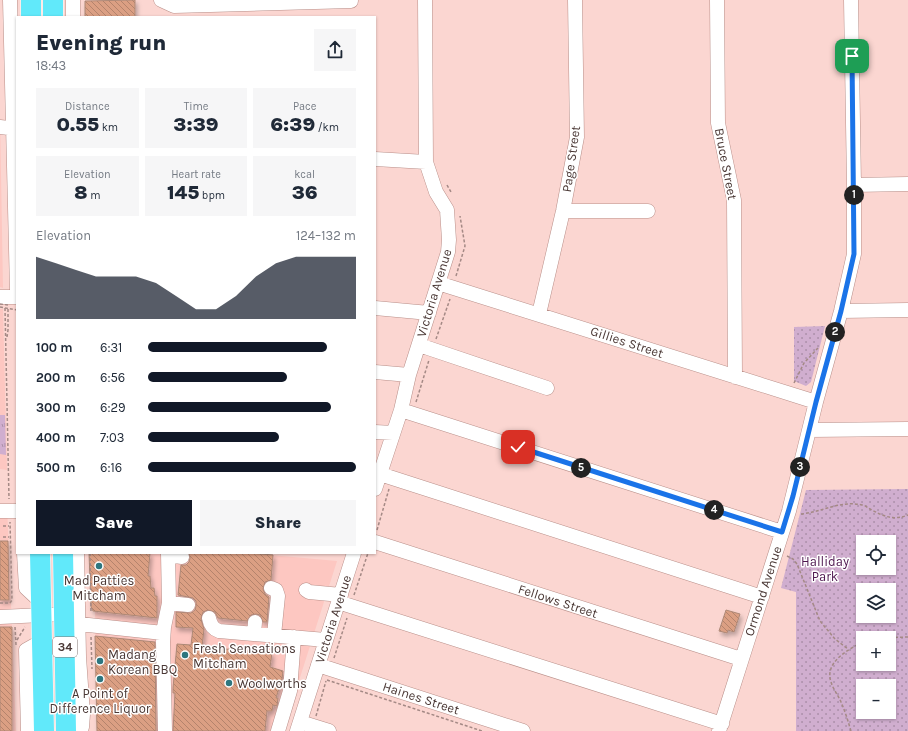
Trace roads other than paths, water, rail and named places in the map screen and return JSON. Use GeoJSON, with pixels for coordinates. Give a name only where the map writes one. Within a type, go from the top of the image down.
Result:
{"type":"FeatureCollection","features":[{"type":"Feature","properties":{"kind":"highway"},"geometry":{"type":"LineString","coordinates":[[31,0],[31,16]]}},
{"type":"Feature","properties":{"kind":"highway"},"geometry":{"type":"LineString","coordinates":[[53,0],[53,16]]}},
{"type":"Feature","properties":{"kind":"highway","name":"34"},"geometry":{"type":"LineString","coordinates":[[40,554],[44,731]]}},
{"type":"Feature","properties":{"kind":"highway","name":"34"},"geometry":{"type":"LineString","coordinates":[[63,554],[78,621],[65,680],[66,731]]}},
{"type":"Feature","properties":{"kind":"street"},"geometry":{"type":"LineString","coordinates":[[7,299],[10,128],[7,5],[31,0]]}},
{"type":"Feature","properties":{"kind":"street"},"geometry":{"type":"LineString","coordinates":[[73,0],[73,16]]}},
{"type":"Feature","properties":{"kind":"street"},"geometry":{"type":"LineString","coordinates":[[161,0],[174,6],[351,1]]}},
{"type":"Feature","properties":{"kind":"street","name":"Victoria Avenue"},"geometry":{"type":"LineString","coordinates":[[376,485],[401,410],[409,375],[448,252],[449,240],[447,210],[436,192],[426,162],[425,0]]}},
{"type":"Feature","properties":{"kind":"street","name":"Page Street"},"geometry":{"type":"LineString","coordinates":[[539,314],[563,211],[577,137],[575,0]]}},
{"type":"Feature","properties":{"kind":"street","name":"Bruce Street"},"geometry":{"type":"LineString","coordinates":[[717,0],[718,123],[734,200],[735,376]]}},
{"type":"Feature","properties":{"kind":"street","name":"Ormond Avenue"},"geometry":{"type":"LineString","coordinates":[[721,728],[741,659],[789,512],[816,402],[841,311],[854,254],[851,0]]}},
{"type":"Feature","properties":{"kind":"street"},"geometry":{"type":"LineString","coordinates":[[376,159],[426,162]]}},
{"type":"Feature","properties":{"kind":"street"},"geometry":{"type":"LineString","coordinates":[[854,185],[908,184]]}},
{"type":"Feature","properties":{"kind":"street"},"geometry":{"type":"LineString","coordinates":[[563,211],[648,211]]}},
{"type":"Feature","properties":{"kind":"street","name":"Gillies Street"},"geometry":{"type":"LineString","coordinates":[[438,283],[816,402]]}},
{"type":"Feature","properties":{"kind":"street"},"geometry":{"type":"LineString","coordinates":[[376,308],[429,312]]}},
{"type":"Feature","properties":{"kind":"street"},"geometry":{"type":"LineString","coordinates":[[841,311],[908,310]]}},
{"type":"Feature","properties":{"kind":"street"},"geometry":{"type":"LineString","coordinates":[[419,345],[547,388]]}},
{"type":"Feature","properties":{"kind":"street"},"geometry":{"type":"LineString","coordinates":[[376,372],[409,375]]}},
{"type":"Feature","properties":{"kind":"street"},"geometry":{"type":"LineString","coordinates":[[401,410],[782,532]]}},
{"type":"Feature","properties":{"kind":"street"},"geometry":{"type":"LineString","coordinates":[[810,430],[908,429]]}},
{"type":"Feature","properties":{"kind":"street"},"geometry":{"type":"LineString","coordinates":[[376,432],[393,433]]}},
{"type":"Feature","properties":{"kind":"street"},"geometry":{"type":"LineString","coordinates":[[380,474],[762,597]]}},
{"type":"Feature","properties":{"kind":"street","name":"Fellows Street"},"geometry":{"type":"LineString","coordinates":[[376,542],[741,659]]}},
{"type":"Feature","properties":{"kind":"street"},"geometry":{"type":"LineString","coordinates":[[24,554],[26,588],[41,608]]}},
{"type":"Feature","properties":{"kind":"street"},"geometry":{"type":"LineString","coordinates":[[77,554],[79,657],[83,714],[82,727],[80,731]]}},
{"type":"Feature","properties":{"kind":"street","name":"Victoria Avenue"},"geometry":{"type":"LineString","coordinates":[[299,726],[354,554]]}},
{"type":"Feature","properties":{"kind":"street"},"geometry":{"type":"LineString","coordinates":[[164,731],[163,633],[169,603],[173,555]]}},
{"type":"Feature","properties":{"kind":"street"},"geometry":{"type":"LineString","coordinates":[[270,588],[276,590],[278,596],[274,630]]}},
{"type":"Feature","properties":{"kind":"street"},"geometry":{"type":"LineString","coordinates":[[306,590],[309,592],[340,598],[721,728]]}},
{"type":"Feature","properties":{"kind":"street"},"geometry":{"type":"LineString","coordinates":[[169,603],[188,605]]}},
{"type":"Feature","properties":{"kind":"street"},"geometry":{"type":"LineString","coordinates":[[0,617],[41,608],[78,621],[163,633]]}},
{"type":"Feature","properties":{"kind":"street"},"geometry":{"type":"LineString","coordinates":[[209,618],[215,630],[254,628],[274,630],[294,637],[326,640]]}},
{"type":"Feature","properties":{"kind":"street"},"geometry":{"type":"LineString","coordinates":[[278,731],[290,691],[294,637]]}},
{"type":"Feature","properties":{"kind":"street"},"geometry":{"type":"LineString","coordinates":[[28,731],[26,650],[42,641]]}},
{"type":"Feature","properties":{"kind":"street"},"geometry":{"type":"LineString","coordinates":[[65,680],[79,657]]}},
{"type":"Feature","properties":{"kind":"street","name":"Haines Street"},"geometry":{"type":"LineString","coordinates":[[318,665],[523,731]]}},
{"type":"Feature","properties":{"kind":"street"},"geometry":{"type":"LineString","coordinates":[[290,691],[309,694]]}},
{"type":"Feature","properties":{"kind":"street"},"geometry":{"type":"LineString","coordinates":[[299,726],[329,731]]}},
{"type":"Feature","properties":{"kind":"place","name":"Mad Patties Mitcham"},"geometry":{"type":"Point","coordinates":[99,566]}},
{"type":"Feature","properties":{"kind":"place","name":"Fresh Sensations Mitcham"},"geometry":{"type":"Point","coordinates":[185,655]}},
{"type":"Feature","properties":{"kind":"place","name":"Madang Korean BBQ"},"geometry":{"type":"Point","coordinates":[100,661]}},
{"type":"Feature","properties":{"kind":"place","name":"A Point of Difference Liquor"},"geometry":{"type":"Point","coordinates":[100,679]}},
{"type":"Feature","properties":{"kind":"place","name":"Woolworths"},"geometry":{"type":"Point","coordinates":[229,683]}},
{"type":"Feature","properties":{"kind":"park label","name":"Halliday Park"},"geometry":{"type":"Point","coordinates":[825,568]}}]}
